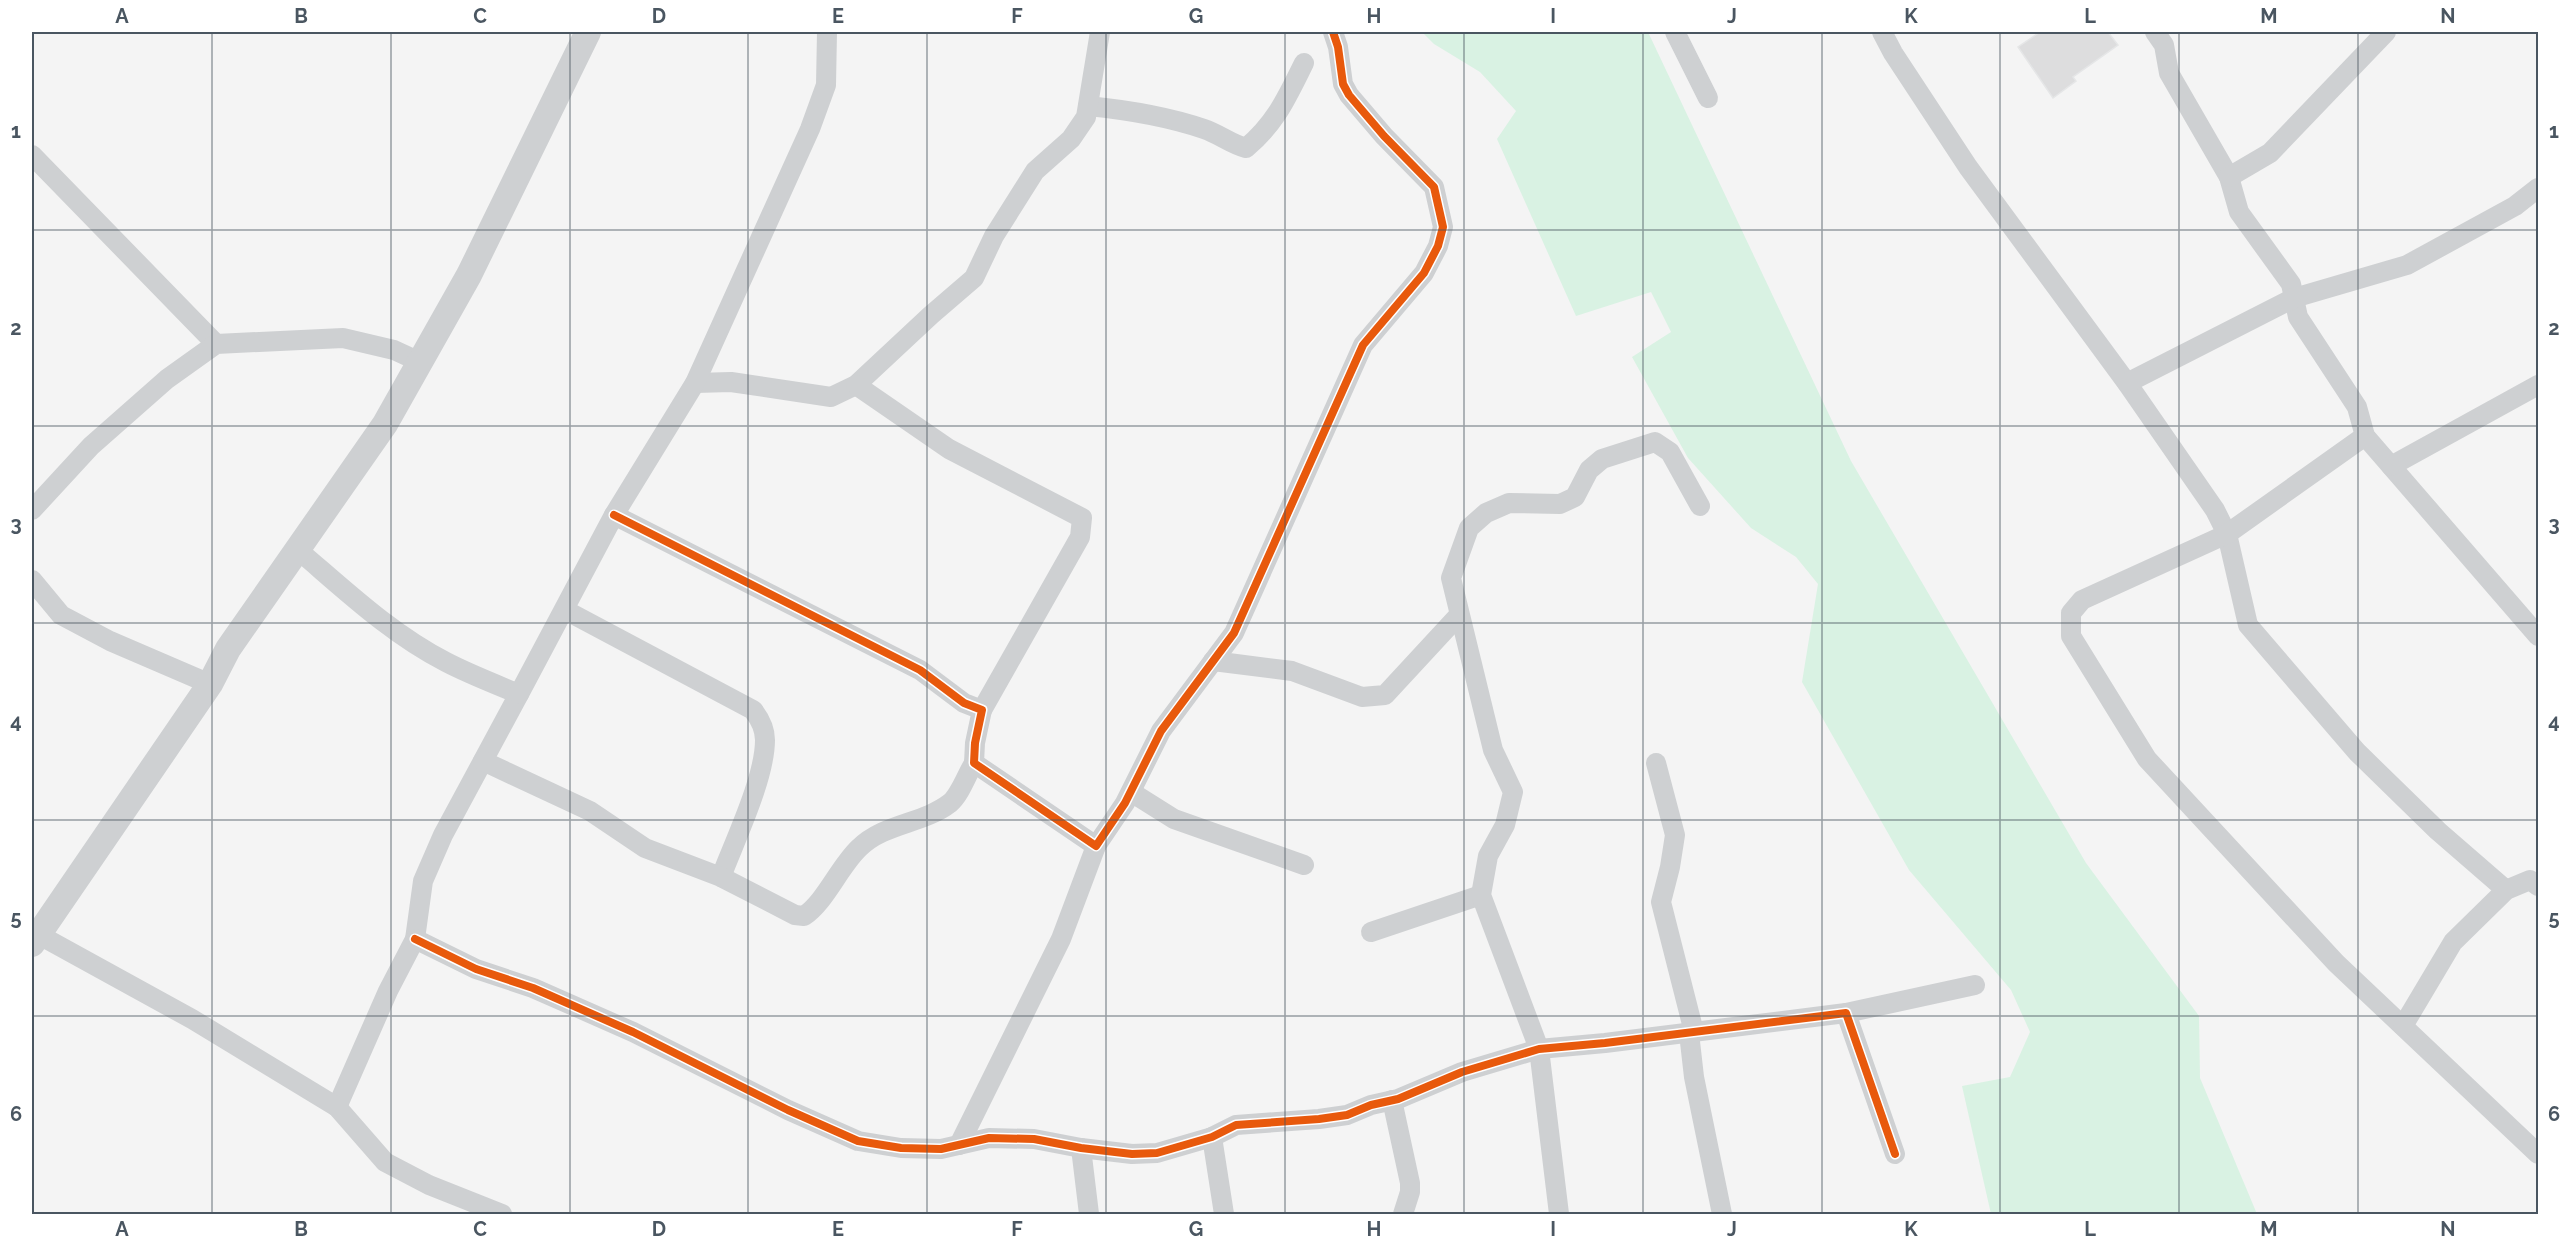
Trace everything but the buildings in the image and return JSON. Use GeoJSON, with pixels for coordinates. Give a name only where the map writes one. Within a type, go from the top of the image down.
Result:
{"type":"FeatureCollection","features":[{"type":"Feature","properties":{"kind":"street"},"geometry":{"type":"LineString","coordinates":[[502,1215],[429,1185],[385,1162],[337,1107],[192,1019],[34,936],[210,684],[228,649],[385,423],[469,275],[588,32]]}},
{"type":"Feature","properties":{"kind":"street"},"geometry":{"type":"LineString","coordinates":[[337,1107],[388,991],[415,939],[423,881],[443,835],[614,515],[694,383],[810,129],[826,85],[827,32]]}},
{"type":"Feature","properties":{"kind":"street"},"geometry":{"type":"LineString","coordinates":[[694,383],[731,382],[831,397],[856,385],[974,278],[994,236],[1035,171],[1071,139],[1086,117],[1100,32]]}},
{"type":"Feature","properties":{"kind":"street"},"geometry":{"type":"LineString","coordinates":[[958,1145],[1061,939],[1096,846],[1131,792],[1161,731],[1234,633],[1363,345],[1424,273],[1438,246],[1443,227],[1434,187],[1384,136],[1346,90],[1333,32]]}},
{"type":"Feature","properties":{"kind":"street"},"geometry":{"type":"LineString","coordinates":[[1675,32],[1708,98]]}},
{"type":"Feature","properties":{"kind":"street"},"geometry":{"type":"LineString","coordinates":[[1882,32],[1893,53],[1968,166],[2127,383],[2215,510],[2226,534],[2248,625],[2357,752],[2438,831],[2506,890]]}},
{"type":"Feature","properties":{"kind":"street"},"geometry":{"type":"LineString","coordinates":[[2154,32],[2164,45],[2169,73],[2229,177],[2239,212],[2291,284],[2298,317],[2357,407],[2365,436],[2538,636]]}},
{"type":"Feature","properties":{"kind":"street"},"geometry":{"type":"LineString","coordinates":[[2229,177],[2270,153],[2386,32]]}},
{"type":"Feature","properties":{"kind":"street"},"geometry":{"type":"LineString","coordinates":[[1088,106],[1139,111],[1206,129],[1234,145],[1246,148],[1264,133],[1282,107],[1304,63]]}},
{"type":"Feature","properties":{"kind":"street"},"geometry":{"type":"LineString","coordinates":[[32,155],[216,344]]}},
{"type":"Feature","properties":{"kind":"street"},"geometry":{"type":"LineString","coordinates":[[2127,383],[2294,298],[2408,265],[2515,206],[2538,188]]}},
{"type":"Feature","properties":{"kind":"street"},"geometry":{"type":"LineString","coordinates":[[32,510],[91,446],[166,380],[216,344],[343,338],[394,350],[420,362]]}},
{"type":"Feature","properties":{"kind":"street"},"geometry":{"type":"LineString","coordinates":[[483,761],[590,811],[645,848],[721,877],[795,915],[804,916],[812,911],[860,846],[896,825],[917,819],[952,802],[974,763],[975,743],[982,710],[1080,537],[1083,519],[949,449],[856,385]]}},
{"type":"Feature","properties":{"kind":"street"},"geometry":{"type":"LineString","coordinates":[[2391,466],[2538,385]]}},
{"type":"Feature","properties":{"kind":"street"},"geometry":{"type":"LineString","coordinates":[[2365,436],[2226,534],[2082,600],[2071,613],[2070,636],[2147,759],[2336,963],[2538,1154]]}},
{"type":"Feature","properties":{"kind":"street"},"geometry":{"type":"LineString","coordinates":[[1559,1215],[1539,1049],[1481,895],[1488,855],[1505,825],[1513,792],[1493,750],[1451,578],[1469,528],[1486,513],[1509,503],[1560,504],[1575,497],[1589,470],[1602,459],[1655,442],[1670,452],[1700,506]]}},
{"type":"Feature","properties":{"kind":"street"},"geometry":{"type":"LineString","coordinates":[[614,515],[920,670],[964,703],[982,710]]}},
{"type":"Feature","properties":{"kind":"street"},"geometry":{"type":"LineString","coordinates":[[298,550],[380,620],[416,644],[446,662],[519,694]]}},
{"type":"Feature","properties":{"kind":"street"},"geometry":{"type":"LineString","coordinates":[[32,579],[61,615],[110,641],[210,684]]}},
{"type":"Feature","properties":{"kind":"street"},"geometry":{"type":"LineString","coordinates":[[565,610],[753,710],[757,716],[765,738],[763,765],[721,877]]}},
{"type":"Feature","properties":{"kind":"street"},"geometry":{"type":"LineString","coordinates":[[1213,661],[1292,671],[1362,697],[1384,695],[1459,615]]}},
{"type":"Feature","properties":{"kind":"street"},"geometry":{"type":"LineString","coordinates":[[974,763],[1096,846]]}},
{"type":"Feature","properties":{"kind":"street"},"geometry":{"type":"LineString","coordinates":[[1656,763],[1675,835],[1670,867],[1660,902],[1692,1032],[1694,1077],[1722,1215]]}},
{"type":"Feature","properties":{"kind":"street"},"geometry":{"type":"LineString","coordinates":[[1131,792],[1174,819],[1304,865]]}},
{"type":"Feature","properties":{"kind":"street"},"geometry":{"type":"LineString","coordinates":[[2403,1026],[2444,954],[2506,890],[2530,880],[2538,886]]}},
{"type":"Feature","properties":{"kind":"street"},"geometry":{"type":"LineString","coordinates":[[1371,932],[1481,895]]}},
{"type":"Feature","properties":{"kind":"street"},"geometry":{"type":"LineString","coordinates":[[415,939],[476,969],[533,988],[633,1032],[788,1110],[858,1141],[901,1148],[941,1149],[990,1138],[1034,1138],[1081,1148],[1132,1154],[1157,1153],[1212,1137],[1236,1125],[1338,1116],[1392,1100],[1462,1072],[1539,1049],[1846,1013],[1975,984]]}},
{"type":"Feature","properties":{"kind":"street"},"geometry":{"type":"LineString","coordinates":[[1846,1013],[1895,1154]]}},
{"type":"Feature","properties":{"kind":"street"},"geometry":{"type":"LineString","coordinates":[[1392,1100],[1410,1183],[1410,1192],[1403,1215]]}},
{"type":"Feature","properties":{"kind":"street"},"geometry":{"type":"LineString","coordinates":[[1212,1137],[1224,1215]]}},
{"type":"Feature","properties":{"kind":"street"},"geometry":{"type":"LineString","coordinates":[[1081,1148],[1089,1215]]}},
{"type":"Feature","properties":{"kind":"green space"},"geometry":{"type":"Polygon","coordinates":[[[1422,32],[1648,32],[1851,461],[2086,863],[2199,1016],[2200,1078],[2257,1214],[1991,1214],[1962,1086],[2010,1077],[2030,1032],[2011,990],[1909,870],[1802,682],[1818,584],[1796,557],[1751,528],[1688,458],[1632,357],[1671,332],[1651,292],[1576,316],[1497,139],[1516,111],[1480,72],[1434,44],[1422,32]]]}},
{"type":"Feature","properties":{"kind":"cycle path"},"geometry":{"type":"LineString","coordinates":[[614,515],[920,670],[964,703],[982,710],[975,743],[974,763],[1096,846],[1125,803],[1161,731],[1234,633],[1363,345],[1424,273],[1438,246],[1443,227],[1434,187],[1384,136],[1349,95],[1343,84],[1338,47],[1333,32]]}},
{"type":"Feature","properties":{"kind":"cycle path"},"geometry":{"type":"LineString","coordinates":[[415,939],[476,969],[533,988],[633,1032],[788,1110],[858,1141],[901,1148],[941,1149],[989,1138],[1034,1139],[1132,1154],[1157,1153],[1212,1137],[1236,1125],[1347,1115],[1371,1105],[1398,1099],[1462,1072],[1539,1049],[1846,1013],[1895,1154]]}}]}
